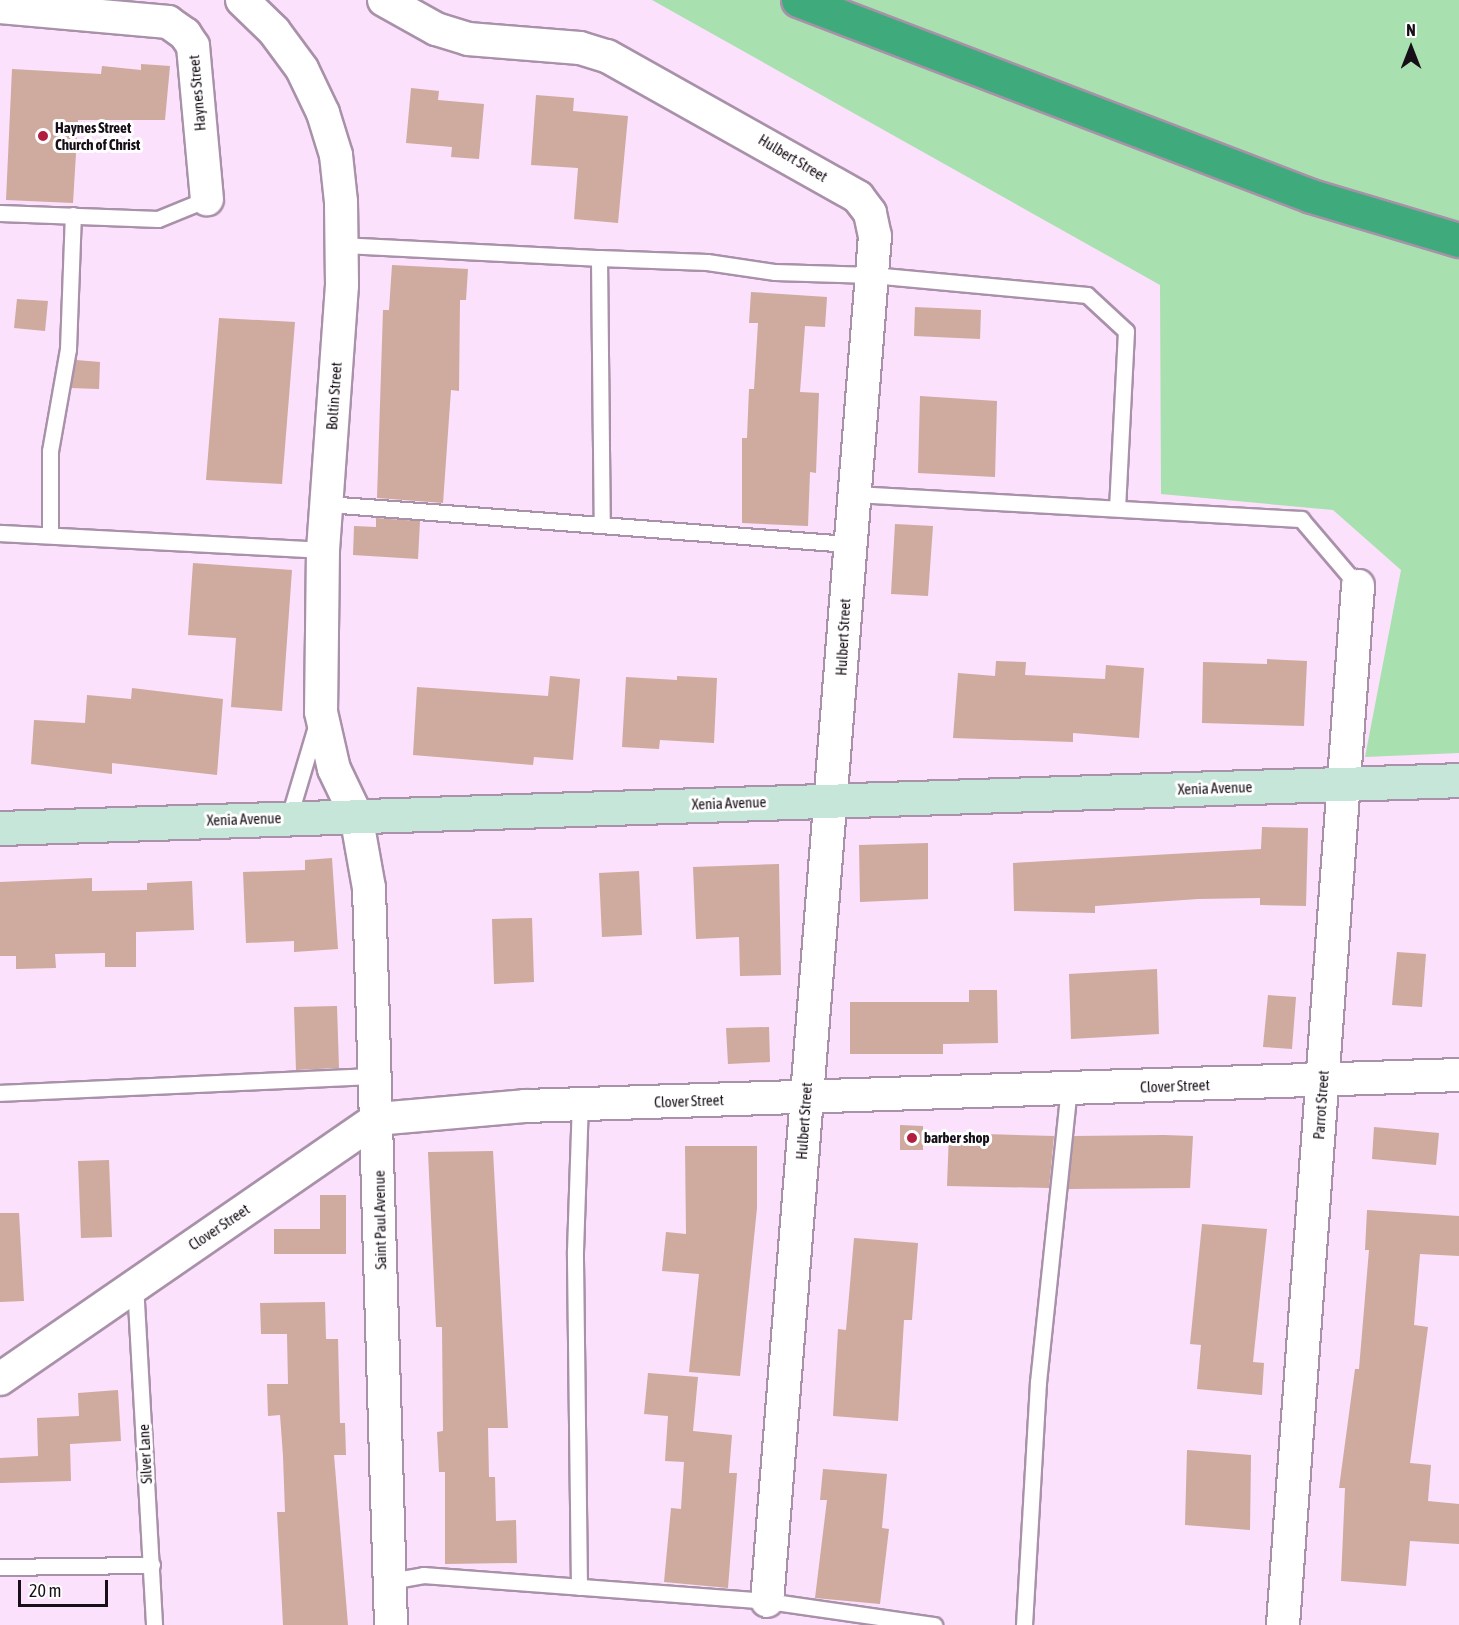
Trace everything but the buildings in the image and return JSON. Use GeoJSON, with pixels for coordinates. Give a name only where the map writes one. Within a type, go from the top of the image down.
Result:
{"type":"FeatureCollection","features":[{"type":"Feature","properties":{"kind":"highway"},"geometry":{"type":"LineString","coordinates":[[798,0],[1311,196],[1459,240]]}},
{"type":"Feature","properties":{"kind":"street","name":"Boltin Street"},"geometry":{"type":"LineString","coordinates":[[242,0],[281,40],[324,113],[336,154],[342,245],[324,550],[321,712],[334,769],[356,815]]}},
{"type":"Feature","properties":{"kind":"street","name":"Hulbert Street"},"geometry":{"type":"LineString","coordinates":[[384,0],[436,29],[468,39],[579,48],[607,56],[699,103],[858,197],[870,213],[875,236],[848,544],[767,1601]]}},
{"type":"Feature","properties":{"kind":"street","name":"Haynes Street"},"geometry":{"type":"LineString","coordinates":[[0,7],[168,22],[185,34],[193,46],[207,199]]}},
{"type":"Feature","properties":{"kind":"street","name":"Parrot Street"},"geometry":{"type":"LineString","coordinates":[[1283,1625],[1358,586]]}},
{"type":"Feature","properties":{"kind":"street","name":"Xenia Avenue"},"geometry":{"type":"LineString","coordinates":[[0,828],[1459,780]]}},
{"type":"Feature","properties":{"kind":"street","name":"Saint Paul Avenue"},"geometry":{"type":"LineString","coordinates":[[356,815],[369,888],[391,1625]]}},
{"type":"Feature","properties":{"kind":"street","name":"Clover Street"},"geometry":{"type":"LineString","coordinates":[[0,1379],[377,1119],[579,1104],[1459,1076]]}},
{"type":"Feature","properties":{"kind":"lane"},"geometry":{"type":"LineString","coordinates":[[0,213],[158,219],[207,199]]}},
{"type":"Feature","properties":{"kind":"lane"},"geometry":{"type":"LineString","coordinates":[[50,535],[50,451],[68,349],[72,215]]}},
{"type":"Feature","properties":{"kind":"lane"},"geometry":{"type":"LineString","coordinates":[[342,245],[872,275],[1086,295],[1126,331],[1117,508]]}},
{"type":"Feature","properties":{"kind":"lane"},"geometry":{"type":"LineString","coordinates":[[599,258],[602,525]]}},
{"type":"Feature","properties":{"kind":"lane"},"geometry":{"type":"LineString","coordinates":[[853,494],[1301,519],[1358,586]]}},
{"type":"Feature","properties":{"kind":"lane"},"geometry":{"type":"LineString","coordinates":[[327,504],[848,544]]}},
{"type":"Feature","properties":{"kind":"lane"},"geometry":{"type":"LineString","coordinates":[[0,533],[324,550]]}},
{"type":"Feature","properties":{"kind":"lane"},"geometry":{"type":"LineString","coordinates":[[289,817],[321,712]]}},
{"type":"Feature","properties":{"kind":"lane"},"geometry":{"type":"LineString","coordinates":[[0,1093],[376,1076]]}},
{"type":"Feature","properties":{"kind":"lane"},"geometry":{"type":"LineString","coordinates":[[1024,1625],[1038,1382],[1069,1089]]}},
{"type":"Feature","properties":{"kind":"lane"},"geometry":{"type":"LineString","coordinates":[[579,1104],[575,1251],[579,1587]]}},
{"type":"Feature","properties":{"kind":"lane","name":"Silver Lane"},"geometry":{"type":"LineString","coordinates":[[135,1284],[154,1625]]}},
{"type":"Feature","properties":{"kind":"lane"},"geometry":{"type":"LineString","coordinates":[[0,1567],[152,1565]]}},
{"type":"Feature","properties":{"kind":"lane"},"geometry":{"type":"LineString","coordinates":[[390,1581],[423,1575],[767,1601],[934,1625]]}},
{"type":"Feature","properties":{"kind":"green space"},"geometry":{"type":"Polygon","coordinates":[[[652,0],[1459,0],[1459,753],[1365,757],[1401,570],[1333,510],[1161,494],[1160,285],[652,0]]]}},
{"type":"Feature","properties":{"kind":"place","name":"Haynes Street Church of Christ"},"geometry":{"type":"Point","coordinates":[43,136]}},
{"type":"Feature","properties":{"kind":"place","name":"barber shop"},"geometry":{"type":"Point","coordinates":[912,1138]}}]}
